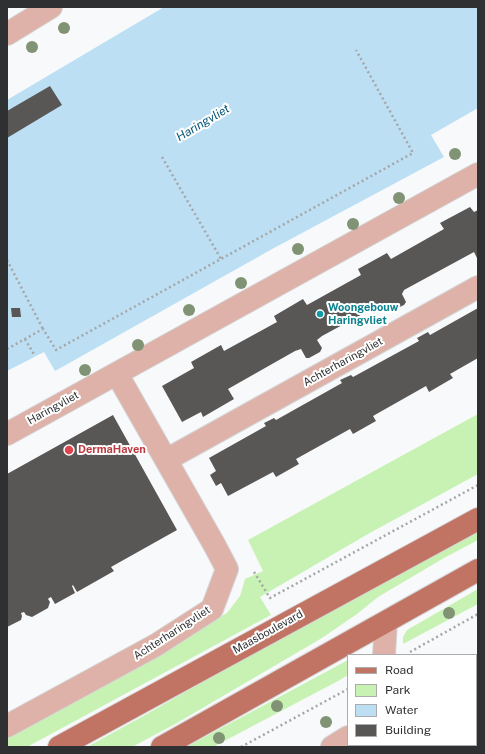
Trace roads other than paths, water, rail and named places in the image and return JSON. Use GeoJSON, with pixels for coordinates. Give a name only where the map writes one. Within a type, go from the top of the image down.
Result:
{"type":"FeatureCollection","features":[{"type":"Feature","properties":{"kind":"main road","name":"Maasboulevard"},"geometry":{"type":"LineString","coordinates":[[59,747],[478,519]]}},
{"type":"Feature","properties":{"kind":"main road"},"geometry":{"type":"LineString","coordinates":[[162,747],[478,570]]}},
{"type":"Feature","properties":{"kind":"street"},"geometry":{"type":"LineString","coordinates":[[7,34],[51,7]]}},
{"type":"Feature","properties":{"kind":"street","name":"Haringvliet"},"geometry":{"type":"LineString","coordinates":[[7,434],[478,174]]}},
{"type":"Feature","properties":{"kind":"street","name":"Achterharingvliet"},"geometry":{"type":"LineString","coordinates":[[166,460],[478,286]]}},
{"type":"Feature","properties":{"kind":"street","name":"Achterharingvliet"},"geometry":{"type":"LineString","coordinates":[[7,726],[156,645],[212,609],[227,569],[117,374]]}},
{"type":"Feature","properties":{"kind":"street"},"geometry":{"type":"LineString","coordinates":[[384,654],[386,622]]}},
{"type":"Feature","properties":{"kind":"street"},"geometry":{"type":"LineString","coordinates":[[332,747],[347,738]]}},
{"type":"Feature","properties":{"kind":"water"},"geometry":{"type":"Polygon","coordinates":[[[164,7],[478,7],[478,108],[431,135],[444,157],[274,248],[55,371],[44,352],[7,371],[7,100],[164,7]]]}},
{"type":"Feature","properties":{"kind":"place","name":"Woongebouw Haringvliet"},"geometry":{"type":"Point","coordinates":[320,314]}},
{"type":"Feature","properties":{"kind":"place","name":"DermaHaven"},"geometry":{"type":"Point","coordinates":[69,450]}}]}
